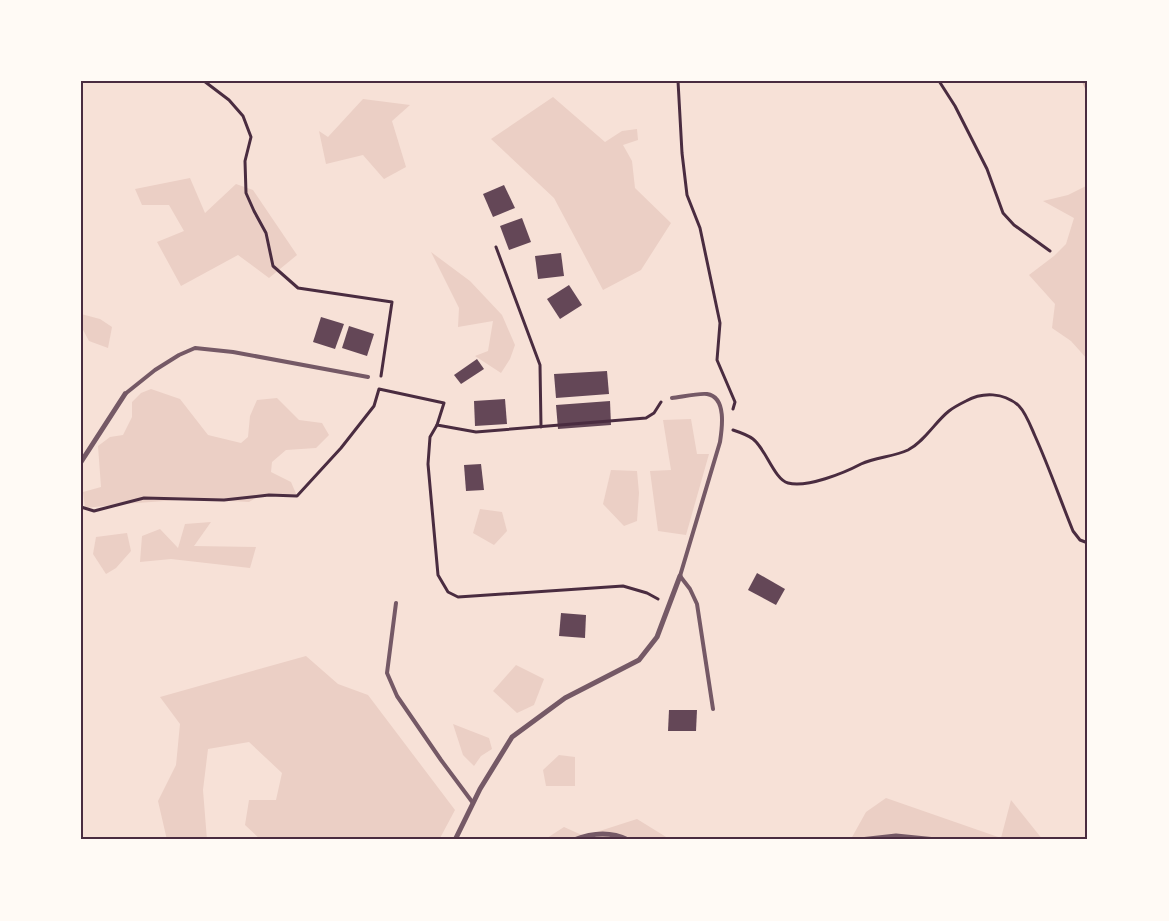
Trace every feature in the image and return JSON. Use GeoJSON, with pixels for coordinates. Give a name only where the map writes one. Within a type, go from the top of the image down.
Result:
{"type":"FeatureCollection","features":[{"type":"Feature","properties":{"kind":"street"},"geometry":{"type":"LineString","coordinates":[[81,462],[125,394]]}},
{"type":"Feature","properties":{"kind":"street"},"geometry":{"type":"LineString","coordinates":[[455,840],[480,789],[512,737],[565,698],[639,660],[658,637],[680,576]]}},
{"type":"Feature","properties":{"kind":"street"},"geometry":{"type":"LineString","coordinates":[[574,840],[590,835],[605,834],[618,835],[628,840]]}},
{"type":"Feature","properties":{"kind":"street"},"geometry":{"type":"LineString","coordinates":[[860,840],[896,836],[936,840]]}},
{"type":"Feature","properties":{"kind":"lane"},"geometry":{"type":"LineString","coordinates":[[125,394],[179,354],[195,348],[233,352],[368,376]]}},
{"type":"Feature","properties":{"kind":"lane"},"geometry":{"type":"LineString","coordinates":[[672,398],[707,394],[715,399],[721,409],[722,427],[720,442],[680,576],[690,589],[697,604],[714,709]]}},
{"type":"Feature","properties":{"kind":"lane"},"geometry":{"type":"LineString","coordinates":[[396,603],[387,672],[397,696],[473,803]]}},
{"type":"Feature","properties":{"kind":"path"},"geometry":{"type":"LineString","coordinates":[[81,507],[94,511],[144,498],[224,500],[269,495],[297,496],[341,448],[374,406],[379,389],[392,302],[298,288],[273,266],[266,233],[246,194],[245,161],[252,137],[242,116],[229,100],[204,81]]}},
{"type":"Feature","properties":{"kind":"path"},"geometry":{"type":"LineString","coordinates":[[678,81],[682,153],[687,195],[700,228],[720,323],[718,360]]}},
{"type":"Feature","properties":{"kind":"path"},"geometry":{"type":"LineString","coordinates":[[939,81],[955,106],[987,169],[1002,212],[1014,224],[1050,251]]}},
{"type":"Feature","properties":{"kind":"path"},"geometry":{"type":"LineString","coordinates":[[496,247],[540,365],[541,427]]}},
{"type":"Feature","properties":{"kind":"path"},"geometry":{"type":"LineString","coordinates":[[379,389],[444,403],[437,425],[430,437],[428,464],[438,575],[448,592],[458,597],[623,586],[647,593],[670,604]]}},
{"type":"Feature","properties":{"kind":"path"},"geometry":{"type":"LineString","coordinates":[[722,427],[753,439],[760,446],[778,476],[787,483],[799,484],[813,482],[867,462],[910,449],[949,411],[967,400],[982,394],[994,394],[1006,398],[1019,406],[1030,424],[1073,531],[1080,540],[1088,543]]}},
{"type":"Feature","properties":{"kind":"path"},"geometry":{"type":"LineString","coordinates":[[437,425],[476,432],[646,418],[654,413],[665,399],[672,398]]}},
{"type":"Feature","properties":{"kind":"shaded area"},"geometry":{"type":"Polygon","coordinates":[[[553,97],[605,142],[622,131],[637,129],[638,140],[623,145],[632,161],[635,188],[671,223],[641,270],[603,290],[554,198],[491,139],[553,97]]]}},
{"type":"Feature","properties":{"kind":"shaded area"},"geometry":{"type":"Polygon","coordinates":[[[363,99],[410,105],[392,121],[406,167],[384,179],[363,155],[326,164],[319,131],[328,137],[363,99]]]}},
{"type":"Feature","properties":{"kind":"shaded area"},"geometry":{"type":"Polygon","coordinates":[[[190,178],[205,213],[236,184],[253,190],[297,255],[269,278],[238,255],[181,286],[157,242],[184,231],[169,205],[142,205],[135,189],[190,178]]]}},
{"type":"Feature","properties":{"kind":"shaded area"},"geometry":{"type":"Polygon","coordinates":[[[1088,185],[1088,360],[1071,341],[1052,328],[1055,304],[1029,275],[1066,244],[1074,218],[1043,201],[1068,195],[1088,185]]]}},
{"type":"Feature","properties":{"kind":"shaded area"},"geometry":{"type":"Polygon","coordinates":[[[431,252],[470,281],[502,315],[515,345],[510,359],[501,373],[475,356],[488,351],[493,321],[458,327],[459,308],[431,252]]]}},
{"type":"Feature","properties":{"kind":"shaded area"},"geometry":{"type":"Polygon","coordinates":[[[81,314],[100,319],[112,327],[108,348],[89,341],[81,326],[81,314]]]}},
{"type":"Feature","properties":{"kind":"shaded area"},"geometry":{"type":"Polygon","coordinates":[[[151,389],[180,399],[208,435],[241,443],[248,437],[250,416],[257,400],[277,398],[299,420],[322,423],[329,435],[316,448],[286,450],[272,462],[271,472],[291,482],[297,496],[259,496],[249,502],[193,499],[85,508],[83,492],[101,487],[98,446],[110,437],[123,435],[132,417],[132,402],[141,393],[151,389]]]}},
{"type":"Feature","properties":{"kind":"shaded area"},"geometry":{"type":"Polygon","coordinates":[[[691,419],[697,454],[709,454],[686,535],[658,531],[650,471],[671,470],[663,420],[691,419]]]}},
{"type":"Feature","properties":{"kind":"shaded area"},"geometry":{"type":"Polygon","coordinates":[[[611,470],[637,471],[639,493],[637,521],[624,526],[603,504],[611,470]]]}},
{"type":"Feature","properties":{"kind":"shaded area"},"geometry":{"type":"Polygon","coordinates":[[[480,509],[502,512],[507,531],[494,545],[473,533],[480,509]]]}},
{"type":"Feature","properties":{"kind":"shaded area"},"geometry":{"type":"Polygon","coordinates":[[[211,522],[194,546],[256,547],[250,568],[171,559],[140,562],[142,536],[160,529],[178,548],[185,524],[211,522]]]}},
{"type":"Feature","properties":{"kind":"shaded area"},"geometry":{"type":"Polygon","coordinates":[[[127,533],[131,551],[116,568],[106,574],[93,554],[96,537],[127,533]]]}},
{"type":"Feature","properties":{"kind":"shaded area"},"geometry":{"type":"Polygon","coordinates":[[[306,656],[338,684],[368,695],[455,810],[439,840],[261,840],[245,825],[249,800],[276,800],[282,773],[249,742],[208,749],[203,790],[207,840],[167,840],[158,801],[176,765],[180,724],[160,697],[306,656]]]}},
{"type":"Feature","properties":{"kind":"shaded area"},"geometry":{"type":"Polygon","coordinates":[[[516,665],[544,679],[534,705],[517,713],[493,691],[516,665]]]}},
{"type":"Feature","properties":{"kind":"shaded area"},"geometry":{"type":"Polygon","coordinates":[[[453,724],[489,738],[492,749],[481,756],[474,766],[463,755],[453,724]]]}},
{"type":"Feature","properties":{"kind":"shaded area"},"geometry":{"type":"Polygon","coordinates":[[[559,755],[575,757],[575,786],[546,786],[543,770],[559,755]]]}},
{"type":"Feature","properties":{"kind":"shaded area"},"geometry":{"type":"Polygon","coordinates":[[[886,798],[1001,838],[1011,800],[1043,840],[848,840],[851,839],[866,812],[886,798]]]}},
{"type":"Feature","properties":{"kind":"shaded area"},"geometry":{"type":"Polygon","coordinates":[[[637,819],[671,840],[544,840],[564,827],[584,836],[637,819]]]}},
{"type":"Feature","properties":{"kind":"building"},"geometry":{"type":"Polygon","coordinates":[[[504,185],[515,208],[493,217],[483,194],[504,185]]]}},
{"type":"Feature","properties":{"kind":"building"},"geometry":{"type":"Polygon","coordinates":[[[522,218],[531,242],[509,250],[500,226],[522,218]]]}},
{"type":"Feature","properties":{"kind":"building"},"geometry":{"type":"Polygon","coordinates":[[[561,253],[564,276],[538,279],[535,256],[561,253]]]}},
{"type":"Feature","properties":{"kind":"building"},"geometry":{"type":"Polygon","coordinates":[[[569,285],[582,305],[560,319],[547,299],[569,285]]]}},
{"type":"Feature","properties":{"kind":"building"},"geometry":{"type":"Polygon","coordinates":[[[321,317],[344,324],[335,349],[313,342],[321,317]]]}},
{"type":"Feature","properties":{"kind":"building"},"geometry":{"type":"Polygon","coordinates":[[[349,326],[374,334],[367,356],[342,348],[349,326]]]}},
{"type":"Feature","properties":{"kind":"building"},"geometry":{"type":"Polygon","coordinates":[[[477,359],[484,369],[461,384],[454,375],[477,359]]]}},
{"type":"Feature","properties":{"kind":"building"},"geometry":{"type":"Polygon","coordinates":[[[607,371],[609,394],[556,398],[554,374],[607,371]]]}},
{"type":"Feature","properties":{"kind":"building"},"geometry":{"type":"Polygon","coordinates":[[[505,399],[507,424],[475,426],[474,401],[505,399]]]}},
{"type":"Feature","properties":{"kind":"building"},"geometry":{"type":"Polygon","coordinates":[[[610,401],[611,425],[558,429],[556,405],[610,401]]]}},
{"type":"Feature","properties":{"kind":"building"},"geometry":{"type":"Polygon","coordinates":[[[481,464],[484,490],[466,491],[464,465],[481,464]]]}},
{"type":"Feature","properties":{"kind":"building"},"geometry":{"type":"Polygon","coordinates":[[[757,573],[785,589],[776,605],[748,590],[757,573]]]}},
{"type":"Feature","properties":{"kind":"building"},"geometry":{"type":"Polygon","coordinates":[[[561,613],[586,615],[585,638],[559,636],[561,613]]]}},
{"type":"Feature","properties":{"kind":"building"},"geometry":{"type":"Polygon","coordinates":[[[669,710],[697,710],[696,731],[668,731],[669,710]]]}},
{"type":"Feature","properties":{"kind":"waterway"},"geometry":{"type":"LineString","coordinates":[[1085,81],[1088,88]]}}]}
